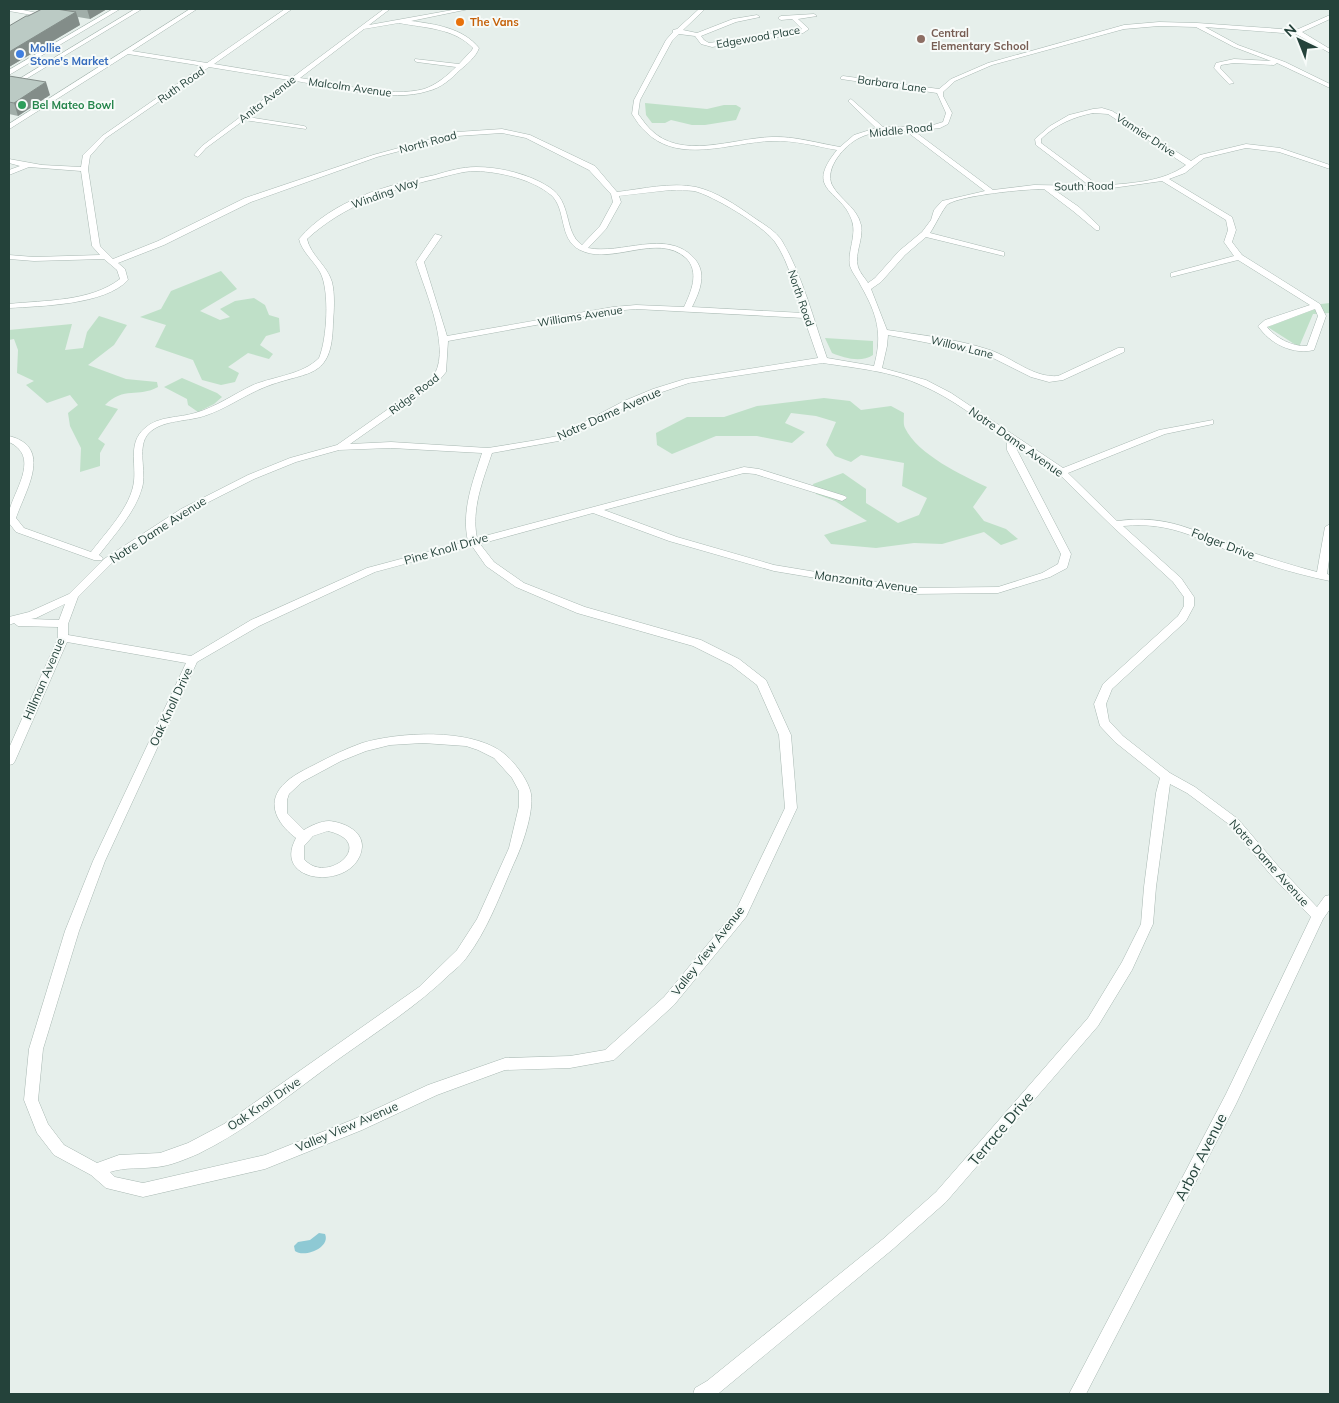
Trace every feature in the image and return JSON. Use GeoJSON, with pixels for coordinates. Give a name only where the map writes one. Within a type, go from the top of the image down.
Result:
{"type":"FeatureCollection","features":[{"type":"Feature","properties":{"kind":"street"},"geometry":{"type":"LineString","coordinates":[[9,73],[117,9]]}},
{"type":"Feature","properties":{"kind":"street"},"geometry":{"type":"LineString","coordinates":[[12,83],[139,9]]}},
{"type":"Feature","properties":{"kind":"street"},"geometry":{"type":"LineString","coordinates":[[9,127],[194,9]]}},
{"type":"Feature","properties":{"kind":"street","name":"Ruth Road"},"geometry":{"type":"LineString","coordinates":[[84,169],[86,155],[93,146],[289,9]]}},
{"type":"Feature","properties":{"kind":"street","name":"Anita Avenue"},"geometry":{"type":"LineString","coordinates":[[198,155],[204,147],[387,9]]}},
{"type":"Feature","properties":{"kind":"street"},"geometry":{"type":"LineString","coordinates":[[362,28],[466,9]]}},
{"type":"Feature","properties":{"kind":"street"},"geometry":{"type":"LineString","coordinates":[[702,9],[675,31],[659,56],[637,100],[635,111],[637,118],[656,138],[671,144],[690,148],[709,148],[780,139],[841,149]]}},
{"type":"Feature","properties":{"kind":"street"},"geometry":{"type":"LineString","coordinates":[[9,10],[58,17]]}},
{"type":"Feature","properties":{"kind":"street"},"geometry":{"type":"LineString","coordinates":[[781,18],[814,16]]}},
{"type":"Feature","properties":{"kind":"street"},"geometry":{"type":"LineString","coordinates":[[1297,32],[1330,16]]}},
{"type":"Feature","properties":{"kind":"street"},"geometry":{"type":"LineString","coordinates":[[675,31],[698,35],[735,20],[757,17]]}},
{"type":"Feature","properties":{"kind":"street","name":"Edgewood Place"},"geometry":{"type":"LineString","coordinates":[[698,35],[702,42],[712,45],[801,32],[806,29],[793,17]]}},
{"type":"Feature","properties":{"kind":"street"},"geometry":{"type":"LineString","coordinates":[[83,21],[110,25]]}},
{"type":"Feature","properties":{"kind":"street","name":"Malcolm Avenue"},"geometry":{"type":"LineString","coordinates":[[127,52],[385,93],[407,93],[432,89],[443,84],[475,51],[476,48],[473,44],[440,27],[401,22]]}},
{"type":"Feature","properties":{"kind":"street"},"geometry":{"type":"LineString","coordinates":[[940,91],[953,80],[990,64],[1106,31],[1141,25],[1197,25],[1297,32],[1330,51]]}},
{"type":"Feature","properties":{"kind":"street"},"geometry":{"type":"LineString","coordinates":[[1197,25],[1236,46],[1283,63],[1330,86]]}},
{"type":"Feature","properties":{"kind":"street"},"geometry":{"type":"LineString","coordinates":[[418,60],[462,66]]}},
{"type":"Feature","properties":{"kind":"street"},"geometry":{"type":"LineString","coordinates":[[1231,83],[1217,68],[1218,64],[1234,61],[1283,63]]}},
{"type":"Feature","properties":{"kind":"street","name":"Barbara Lane"},"geometry":{"type":"LineString","coordinates":[[843,78],[940,91]]}},
{"type":"Feature","properties":{"kind":"street"},"geometry":{"type":"LineString","coordinates":[[12,83],[30,87]]}},
{"type":"Feature","properties":{"kind":"street"},"geometry":{"type":"LineString","coordinates":[[48,90],[62,92]]}},
{"type":"Feature","properties":{"kind":"street","name":"Middle Road"},"geometry":{"type":"LineString","coordinates":[[884,332],[867,288],[855,268],[853,255],[858,224],[853,212],[831,189],[827,181],[828,166],[841,149],[860,134],[882,130],[932,128],[946,123],[949,113],[940,96],[940,91]]}},
{"type":"Feature","properties":{"kind":"street"},"geometry":{"type":"LineString","coordinates":[[851,101],[882,130]]}},
{"type":"Feature","properties":{"kind":"street","name":"Vannier Drive"},"geometry":{"type":"LineString","coordinates":[[1098,188],[1038,144],[1038,139],[1043,133],[1062,120],[1104,109],[1190,164]]}},
{"type":"Feature","properties":{"kind":"street"},"geometry":{"type":"LineString","coordinates":[[243,118],[304,128]]}},
{"type":"Feature","properties":{"kind":"street"},"geometry":{"type":"LineString","coordinates":[[908,129],[991,192]]}},
{"type":"Feature","properties":{"kind":"street","name":"North Road"},"geometry":{"type":"LineString","coordinates":[[113,262],[161,243],[248,200],[375,156],[457,134],[502,131],[528,136],[592,168],[614,194],[688,188],[707,193],[731,205],[768,231],[778,240],[789,262],[823,360]]}},
{"type":"Feature","properties":{"kind":"street","name":"South Road"},"geometry":{"type":"LineString","coordinates":[[867,288],[878,280],[902,254],[925,234],[935,220],[938,210],[945,203],[991,192],[1045,187],[1098,188],[1163,179],[1182,171],[1202,156],[1246,146],[1280,150],[1330,167]]}},
{"type":"Feature","properties":{"kind":"street"},"geometry":{"type":"LineString","coordinates":[[9,161],[60,169],[84,169],[96,246],[121,269],[124,280],[108,291],[9,306]]}},
{"type":"Feature","properties":{"kind":"street"},"geometry":{"type":"LineString","coordinates":[[9,168],[27,165]]}},
{"type":"Feature","properties":{"kind":"street"},"geometry":{"type":"LineString","coordinates":[[9,173],[27,165]]}},
{"type":"Feature","properties":{"kind":"street","name":"Winding Way"},"geometry":{"type":"LineString","coordinates":[[93,556],[138,489],[140,439],[146,431],[169,421],[213,410],[264,384],[302,372],[322,360],[326,351],[328,329],[328,281],[319,263],[303,243],[303,239],[310,231],[342,209],[396,186],[463,170],[476,169],[539,184],[556,195],[571,239],[583,248]]}},
{"type":"Feature","properties":{"kind":"street"},"geometry":{"type":"LineString","coordinates":[[1163,179],[1229,219],[1232,230],[1228,242],[1239,257],[1317,306],[1322,316],[1311,348],[1304,350],[1292,348],[1265,331],[1262,326],[1268,322],[1317,306]]}},
{"type":"Feature","properties":{"kind":"street"},"geometry":{"type":"LineString","coordinates":[[1045,187],[1076,209],[1096,228]]}},
{"type":"Feature","properties":{"kind":"street"},"geometry":{"type":"LineString","coordinates":[[583,248],[597,235],[613,214],[617,202],[614,194]]}},
{"type":"Feature","properties":{"kind":"street"},"geometry":{"type":"LineString","coordinates":[[925,234],[1001,254]]}},
{"type":"Feature","properties":{"kind":"street","name":"Ridge Road"},"geometry":{"type":"LineString","coordinates":[[339,447],[434,381],[442,372],[444,339],[420,262],[438,236]]}},
{"type":"Feature","properties":{"kind":"street"},"geometry":{"type":"LineString","coordinates":[[583,248],[603,251],[663,246],[685,252],[695,264],[699,277],[695,292],[687,309]]}},
{"type":"Feature","properties":{"kind":"street"},"geometry":{"type":"LineString","coordinates":[[9,257],[61,259],[106,257]]}},
{"type":"Feature","properties":{"kind":"street"},"geometry":{"type":"LineString","coordinates":[[1174,275],[1239,257]]}},
{"type":"Feature","properties":{"kind":"street","name":"Williams Avenue"},"geometry":{"type":"LineString","coordinates":[[444,339],[613,310],[636,308],[808,316]]}},
{"type":"Feature","properties":{"kind":"street"},"geometry":{"type":"LineString","coordinates":[[876,369],[881,354],[884,332]]}},
{"type":"Feature","properties":{"kind":"street","name":"Willow Lane"},"geometry":{"type":"LineString","coordinates":[[884,332],[988,352],[1034,375],[1049,379],[1060,378],[1121,350]]}},
{"type":"Feature","properties":{"kind":"street","name":"Notre Dame Avenue"},"geometry":{"type":"LineString","coordinates":[[9,621],[32,614],[73,596],[108,561],[153,530],[208,498],[251,477],[294,460],[339,447],[375,445],[488,451],[561,438],[627,403],[688,381],[823,360],[876,369],[932,386],[1062,472],[1115,524],[1177,580],[1189,597],[1189,606],[1182,618],[1107,687],[1100,704],[1104,723],[1119,739],[1166,776],[1191,790],[1234,822],[1274,870],[1318,916],[1330,900]]}},
{"type":"Feature","properties":{"kind":"street"},"geometry":{"type":"LineString","coordinates":[[1062,472],[1162,432],[1210,422]]}},
{"type":"Feature","properties":{"kind":"street"},"geometry":{"type":"LineString","coordinates":[[364,430],[367,437],[375,445]]}},
{"type":"Feature","properties":{"kind":"street"},"geometry":{"type":"LineString","coordinates":[[9,439],[16,441],[25,448],[29,462],[26,481],[11,518],[14,524],[20,530],[108,561]]}},
{"type":"Feature","properties":{"kind":"street","name":"Manzanita Avenue"},"geometry":{"type":"LineString","coordinates":[[594,510],[673,539],[774,568],[912,591],[998,590],[1046,576],[1063,566],[1066,554],[1012,450],[1012,439]]}},
{"type":"Feature","properties":{"kind":"street"},"geometry":{"type":"LineString","coordinates":[[473,541],[472,506],[475,488],[488,451]]}},
{"type":"Feature","properties":{"kind":"street","name":"Pine Knoll Drive"},"geometry":{"type":"LineString","coordinates":[[193,660],[256,623],[371,570],[473,541],[744,470],[756,471],[842,498]]}},
{"type":"Feature","properties":{"kind":"street","name":"Folger Drive"},"geometry":{"type":"LineString","coordinates":[[1115,524],[1154,523],[1181,528],[1269,562],[1300,572],[1326,577]]}},
{"type":"Feature","properties":{"kind":"street"},"geometry":{"type":"LineString","coordinates":[[1326,577],[1330,526]]}},
{"type":"Feature","properties":{"kind":"street","name":"Valley View Avenue"},"geometry":{"type":"LineString","coordinates":[[96,1170],[111,1183],[143,1190],[265,1162],[357,1125],[433,1090],[504,1064],[570,1062],[610,1056],[668,1001],[741,913],[791,808],[784,735],[762,683],[735,662],[697,643],[581,610],[520,585],[490,564],[473,541]]}},
{"type":"Feature","properties":{"kind":"street","name":"Hillman Avenue"},"geometry":{"type":"LineString","coordinates":[[9,761],[63,638],[63,624],[73,596]]}},
{"type":"Feature","properties":{"kind":"street","name":"Notre Dame Avenue"},"geometry":{"type":"LineString","coordinates":[[9,621],[63,624]]}},
{"type":"Feature","properties":{"kind":"street"},"geometry":{"type":"LineString","coordinates":[[63,638],[193,660]]}},
{"type":"Feature","properties":{"kind":"street","name":"Oak Knoll Drive"},"geometry":{"type":"LineString","coordinates":[[193,660],[99,861],[72,931],[36,1049],[31,1100],[42,1128],[59,1150],[96,1170],[119,1162],[160,1160],[192,1149],[229,1129],[424,991],[462,954],[482,922],[515,848],[526,806],[525,791],[516,775],[498,755],[482,747],[466,742],[423,739],[390,741],[364,747],[337,758],[298,778],[284,792],[281,800],[281,814],[293,830],[304,837]]}},
{"type":"Feature","properties":{"kind":"street","name":"Terrace Drive"},"geometry":{"type":"LineString","coordinates":[[701,1394],[713,1387],[787,1327],[888,1244],[941,1197],[1093,1022],[1127,966],[1147,924],[1162,793],[1166,776]]}},
{"type":"Feature","properties":{"kind":"street"},"geometry":{"type":"LineString","coordinates":[[328,826],[341,827],[351,832],[356,841],[356,852],[350,862],[338,870],[325,873],[312,872],[302,866],[296,857],[297,847],[304,837],[328,826]]}},
{"type":"Feature","properties":{"kind":"street","name":"Arbor Avenue"},"geometry":{"type":"LineString","coordinates":[[1077,1394],[1231,1099],[1318,916]]}},
{"type":"Feature","properties":{"kind":"green space"},"geometry":{"type":"Polygon","coordinates":[[[645,103],[707,109],[724,105],[736,105],[741,108],[736,120],[705,125],[692,125],[671,120],[665,123],[652,123],[646,115],[645,103]]]}},
{"type":"Feature","properties":{"kind":"green space"},"geometry":{"type":"Polygon","coordinates":[[[221,271],[237,289],[200,311],[220,320],[230,317],[220,309],[235,301],[254,298],[265,305],[269,315],[279,318],[280,332],[266,336],[260,345],[273,354],[269,359],[248,353],[228,367],[239,373],[235,382],[221,385],[202,380],[193,360],[155,347],[166,325],[140,317],[161,309],[171,291],[221,271]]]}},
{"type":"Feature","properties":{"kind":"green space"},"geometry":{"type":"Polygon","coordinates":[[[1330,303],[1330,313],[1313,314],[1299,347],[1266,326],[1321,304],[1330,303]]]}},
{"type":"Feature","properties":{"kind":"green space"},"geometry":{"type":"Polygon","coordinates":[[[99,316],[127,325],[114,345],[88,365],[126,379],[157,382],[158,387],[144,392],[118,396],[105,405],[118,409],[98,439],[105,444],[100,453],[100,466],[80,472],[81,448],[70,426],[68,413],[78,405],[70,395],[47,403],[26,385],[34,381],[17,373],[18,350],[14,339],[9,340],[9,330],[72,324],[65,350],[83,348],[87,332],[99,316]]]}},
{"type":"Feature","properties":{"kind":"green space"},"geometry":{"type":"Polygon","coordinates":[[[825,338],[873,341],[873,355],[858,359],[837,355],[832,353],[825,338]]]}},
{"type":"Feature","properties":{"kind":"green space"},"geometry":{"type":"Polygon","coordinates":[[[182,378],[222,397],[214,404],[198,412],[188,405],[187,399],[164,387],[182,378]]]}},
{"type":"Feature","properties":{"kind":"green space"},"geometry":{"type":"Polygon","coordinates":[[[824,398],[850,401],[861,410],[891,406],[904,413],[905,428],[920,447],[965,477],[987,487],[973,507],[984,521],[1006,529],[1018,539],[1001,545],[984,532],[942,544],[914,543],[876,548],[831,544],[824,535],[867,521],[835,501],[816,494],[813,484],[843,473],[866,489],[866,503],[898,523],[919,515],[927,498],[902,486],[904,463],[861,455],[851,462],[835,456],[826,445],[836,422],[816,416],[791,413],[785,423],[805,432],[792,443],[757,436],[716,436],[672,454],[657,445],[656,433],[687,417],[724,417],[757,406],[824,398]]]}},
{"type":"Feature","properties":{"kind":"water"},"geometry":{"type":"Polygon","coordinates":[[[319,1233],[325,1234],[326,1239],[321,1247],[304,1253],[295,1251],[294,1246],[298,1242],[310,1240],[319,1233]]]}},
{"type":"Feature","properties":{"kind":"building"},"geometry":{"type":"Polygon","coordinates":[[[42,9],[76,12],[9,52],[9,26],[42,9]]]}},
{"type":"Feature","properties":{"kind":"building"},"geometry":{"type":"Polygon","coordinates":[[[9,76],[46,82],[14,103],[9,102],[9,76]]]}},
{"type":"Feature","properties":{"kind":"place","name":"The Vans"},"geometry":{"type":"Point","coordinates":[460,22]}},
{"type":"Feature","properties":{"kind":"place","name":"Central Elementary School"},"geometry":{"type":"Point","coordinates":[921,39]}},
{"type":"Feature","properties":{"kind":"place","name":"Mollie Stone's Market"},"geometry":{"type":"Point","coordinates":[20,54]}},
{"type":"Feature","properties":{"kind":"place","name":"Bel Mateo Bowl"},"geometry":{"type":"Point","coordinates":[22,105]}}]}
